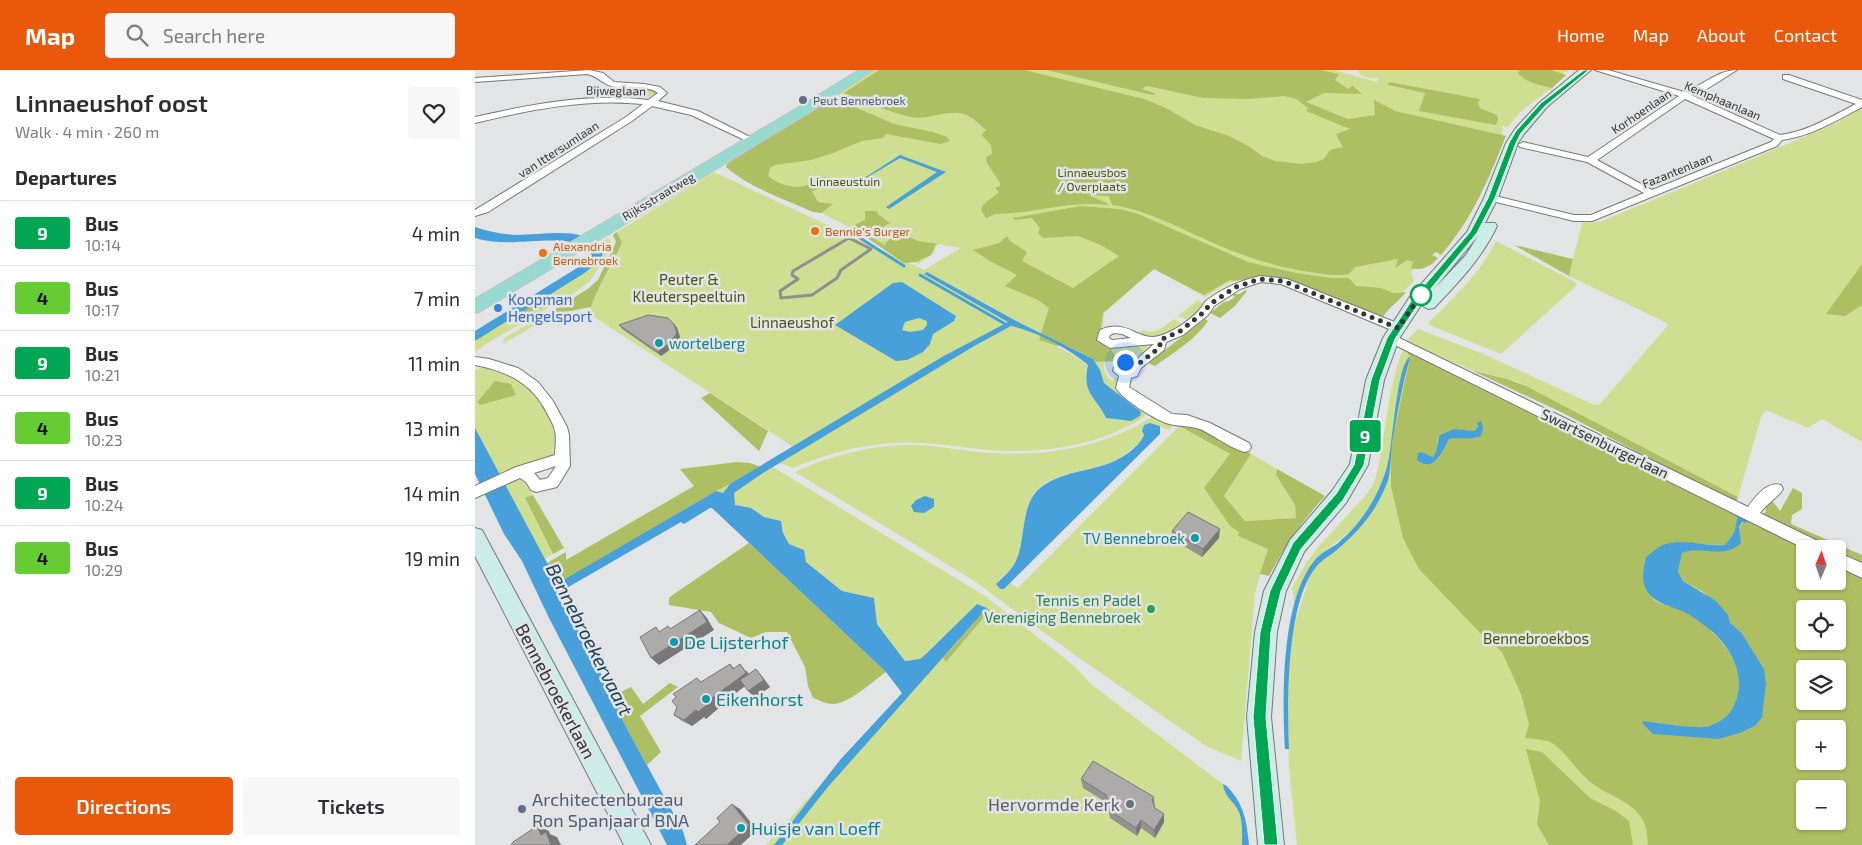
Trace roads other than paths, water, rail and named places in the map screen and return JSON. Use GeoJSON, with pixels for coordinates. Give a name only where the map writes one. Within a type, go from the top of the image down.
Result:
{"type":"FeatureCollection","features":[{"type":"Feature","properties":{"kind":"main road","name":"Rijksstraatweg"},"geometry":{"type":"LineString","coordinates":[[475,307],[867,70]]}},
{"type":"Feature","properties":{"kind":"street"},"geometry":{"type":"LineString","coordinates":[[1271,845],[1259,717],[1266,632],[1273,599],[1297,546],[1339,497],[1359,465],[1375,380],[1399,328],[1415,302],[1473,233],[1496,199],[1521,139],[1543,105],[1587,70]]}},
{"type":"Feature","properties":{"kind":"street","name":"Kemphaanlaan"},"geometry":{"type":"LineString","coordinates":[[1599,70],[1684,95],[1779,138]]}},
{"type":"Feature","properties":{"kind":"street","name":"Korhoenlaan"},"geometry":{"type":"LineString","coordinates":[[1590,160],[1679,101],[1684,95],[1699,90],[1733,70]]}},
{"type":"Feature","properties":{"kind":"street"},"geometry":{"type":"LineString","coordinates":[[475,80],[579,72],[600,75],[612,84],[644,86],[662,91],[662,95],[651,102]]}},
{"type":"Feature","properties":{"kind":"street"},"geometry":{"type":"LineString","coordinates":[[1786,77],[1862,104]]}},
{"type":"Feature","properties":{"kind":"street"},"geometry":{"type":"LineString","coordinates":[[600,101],[612,84]]}},
{"type":"Feature","properties":{"kind":"street","name":"Bijweglaan"},"geometry":{"type":"LineString","coordinates":[[475,120],[515,110],[571,102],[651,102],[699,115],[752,140]]}},
{"type":"Feature","properties":{"kind":"street","name":"van Ittersumlaan"},"geometry":{"type":"LineString","coordinates":[[475,213],[484,210],[541,175],[651,102]]}},
{"type":"Feature","properties":{"kind":"street","name":"Fazantenlaan"},"geometry":{"type":"LineString","coordinates":[[1496,199],[1574,218],[1597,216],[1774,144],[1779,138],[1794,136],[1815,128],[1862,104]]}},
{"type":"Feature","properties":{"kind":"street"},"geometry":{"type":"LineString","coordinates":[[1521,139],[1590,160],[1653,194]]}},
{"type":"Feature","properties":{"kind":"street","name":"Swartsenburgerlaan"},"geometry":{"type":"LineString","coordinates":[[1160,340],[1179,332],[1204,312],[1210,304],[1236,287],[1260,279],[1283,281],[1399,328],[1801,540]]}},
{"type":"Feature","properties":{"kind":"street"},"geometry":{"type":"LineString","coordinates":[[1143,340],[1160,340],[1160,347],[1131,370],[1123,388],[1154,412],[1169,419],[1187,420],[1205,426],[1244,447]]}},
{"type":"Feature","properties":{"kind":"street"},"geometry":{"type":"LineString","coordinates":[[476,361],[494,362],[529,380],[548,401],[562,431],[561,458],[563,466],[552,483],[536,486],[531,478],[515,474]]}},
{"type":"Feature","properties":{"kind":"street"},"geometry":{"type":"LineString","coordinates":[[477,491],[515,474],[561,458]]}},
{"type":"Feature","properties":{"kind":"street"},"geometry":{"type":"LineString","coordinates":[[1751,515],[1761,500],[1776,489]]}},
{"type":"Feature","properties":{"kind":"street","name":"Bennebroekerlaan"},"geometry":{"type":"LineString","coordinates":[[475,536],[638,845]]}},
{"type":"Feature","properties":{"kind":"street"},"geometry":{"type":"LineString","coordinates":[[1846,563],[1862,571]]}},
{"type":"Feature","properties":{"kind":"water"},"geometry":{"type":"Polygon","coordinates":[[[900,155],[946,172],[889,209],[886,207],[937,172],[900,158],[841,193],[900,155]]]}},
{"type":"Feature","properties":{"kind":"water"},"geometry":{"type":"Polygon","coordinates":[[[475,227],[517,235],[574,234],[595,240],[604,247],[602,256],[597,263],[583,274],[475,341],[475,331],[590,260],[592,256],[588,249],[570,242],[501,242],[475,238],[475,227]]]}},
{"type":"Feature","properties":{"kind":"water"},"geometry":{"type":"Polygon","coordinates":[[[927,272],[1018,322],[1093,359],[1100,370],[1104,383],[1141,412],[1140,416],[1131,421],[1106,418],[1088,389],[1088,365],[1052,341],[1011,326],[976,345],[763,473],[734,493],[735,505],[751,508],[764,517],[781,521],[783,533],[789,544],[804,550],[806,562],[842,591],[874,598],[877,624],[905,661],[920,659],[977,604],[987,608],[827,788],[782,845],[774,845],[840,760],[902,693],[886,672],[712,508],[684,524],[681,522],[558,593],[559,598],[587,644],[626,727],[683,831],[687,845],[667,845],[548,616],[522,561],[504,534],[475,474],[475,428],[553,574],[560,582],[716,491],[723,493],[730,484],[942,357],[1008,322],[924,274],[927,272]]]}},
{"type":"Feature","properties":{"kind":"water"},"geometry":{"type":"Polygon","coordinates":[[[902,282],[956,316],[954,321],[933,334],[930,344],[923,352],[907,360],[896,361],[835,325],[893,283],[902,282]],[[919,318],[905,322],[902,330],[910,332],[923,330],[927,325],[927,321],[919,318]]]}},
{"type":"Feature","properties":{"kind":"water"},"geometry":{"type":"Polygon","coordinates":[[[1409,357],[1392,443],[1389,477],[1385,488],[1360,528],[1316,567],[1306,583],[1299,604],[1294,629],[1289,681],[1289,749],[1285,749],[1284,678],[1286,651],[1295,600],[1303,579],[1316,558],[1338,543],[1355,527],[1379,489],[1387,467],[1401,377],[1409,357]]]}},
{"type":"Feature","properties":{"kind":"water"},"geometry":{"type":"Polygon","coordinates":[[[1481,421],[1483,428],[1481,436],[1449,439],[1441,455],[1433,463],[1423,464],[1417,460],[1418,453],[1421,452],[1433,457],[1440,435],[1454,429],[1475,431],[1478,426],[1477,423],[1481,421]]]}},
{"type":"Feature","properties":{"kind":"water"},"geometry":{"type":"Polygon","coordinates":[[[1150,423],[1160,426],[1160,434],[1004,589],[1000,589],[996,584],[1016,561],[1027,510],[1036,492],[1054,479],[1111,463],[1122,457],[1140,442],[1144,435],[1142,431],[1144,425],[1150,423]]]}},
{"type":"Feature","properties":{"kind":"water"},"geometry":{"type":"Polygon","coordinates":[[[925,496],[934,499],[934,507],[924,513],[914,512],[911,506],[916,500],[925,496]]]}},
{"type":"Feature","properties":{"kind":"water"},"geometry":{"type":"Polygon","coordinates":[[[1738,515],[1749,520],[1745,523],[1742,522],[1739,527],[1741,543],[1727,551],[1697,550],[1682,553],[1678,572],[1683,581],[1716,601],[1728,615],[1730,623],[1741,632],[1764,669],[1766,684],[1762,718],[1755,726],[1719,739],[1653,734],[1643,724],[1643,721],[1705,727],[1721,721],[1730,712],[1737,699],[1739,679],[1737,668],[1728,649],[1714,633],[1699,621],[1682,611],[1660,602],[1649,594],[1643,581],[1646,557],[1660,546],[1673,542],[1725,545],[1734,533],[1738,515]]]}},
{"type":"Feature","properties":{"kind":"water"},"geometry":{"type":"Polygon","coordinates":[[[1223,784],[1232,792],[1243,811],[1249,845],[1242,845],[1239,812],[1227,796],[1223,784]]]}},
{"type":"Feature","properties":{"kind":"waterway"},"geometry":{"type":"LineString","coordinates":[[860,238],[904,266]]}},
{"type":"Feature","properties":{"kind":"waterway"},"geometry":{"type":"LineString","coordinates":[[920,275],[1007,325]]}},
{"type":"Feature","properties":{"kind":"railway"},"geometry":{"type":"LineString","coordinates":[[849,238],[871,249],[841,270],[837,278],[812,295],[781,298],[780,291],[798,279],[792,275],[793,271],[849,238]]}},
{"type":"Feature","properties":{"kind":"place","name":"Peut Bennebroek"},"geometry":{"type":"Point","coordinates":[803,100]}},
{"type":"Feature","properties":{"kind":"place","name":"Bennie's Burger"},"geometry":{"type":"Point","coordinates":[815,231]}},
{"type":"Feature","properties":{"kind":"place","name":"Alexandria Bennebroek"},"geometry":{"type":"Point","coordinates":[543,253]}},
{"type":"Feature","properties":{"kind":"place","name":"Koopman Hengelsport"},"geometry":{"type":"Point","coordinates":[498,308]}},
{"type":"Feature","properties":{"kind":"place","name":"wortelberg"},"geometry":{"type":"Point","coordinates":[659,343]}},
{"type":"Feature","properties":{"kind":"place","name":"TV Bennebroek"},"geometry":{"type":"Point","coordinates":[1195,538]}},
{"type":"Feature","properties":{"kind":"place","name":"Tennis en Padel Vereniging Bennebroek"},"geometry":{"type":"Point","coordinates":[1151,609]}},
{"type":"Feature","properties":{"kind":"place","name":"De Lijsterhof"},"geometry":{"type":"Point","coordinates":[674,642]}},
{"type":"Feature","properties":{"kind":"place","name":"Eikenhorst"},"geometry":{"type":"Point","coordinates":[706,699]}},
{"type":"Feature","properties":{"kind":"place","name":"Hervormde Kerk"},"geometry":{"type":"Point","coordinates":[1130,804]}},
{"type":"Feature","properties":{"kind":"place","name":"Architectenbureau Ron Spanjaard BNA"},"geometry":{"type":"Point","coordinates":[522,809]}},
{"type":"Feature","properties":{"kind":"place","name":"Huisje van Loeff"},"geometry":{"type":"Point","coordinates":[741,828]}},
{"type":"Feature","properties":{"kind":"park label","name":"Linnaeusbos / Overplaats"},"geometry":{"type":"Point","coordinates":[1092,179]}},
{"type":"Feature","properties":{"kind":"park label","name":"Linnaeustuin"},"geometry":{"type":"Point","coordinates":[845,181]}},
{"type":"Feature","properties":{"kind":"park label","name":"Peuter & Kleuterspeeltuin"},"geometry":{"type":"Point","coordinates":[689,288]}},
{"type":"Feature","properties":{"kind":"park label","name":"Linnaeushof"},"geometry":{"type":"Point","coordinates":[792,322]}},
{"type":"Feature","properties":{"kind":"park label","name":"Bennebroekbos"},"geometry":{"type":"Point","coordinates":[1536,638]}},
{"type":"Feature","properties":{"kind":"water label","name":"Bennebroekervaart"},"geometry":{"type":"Point","coordinates":[590,639]}}]}
